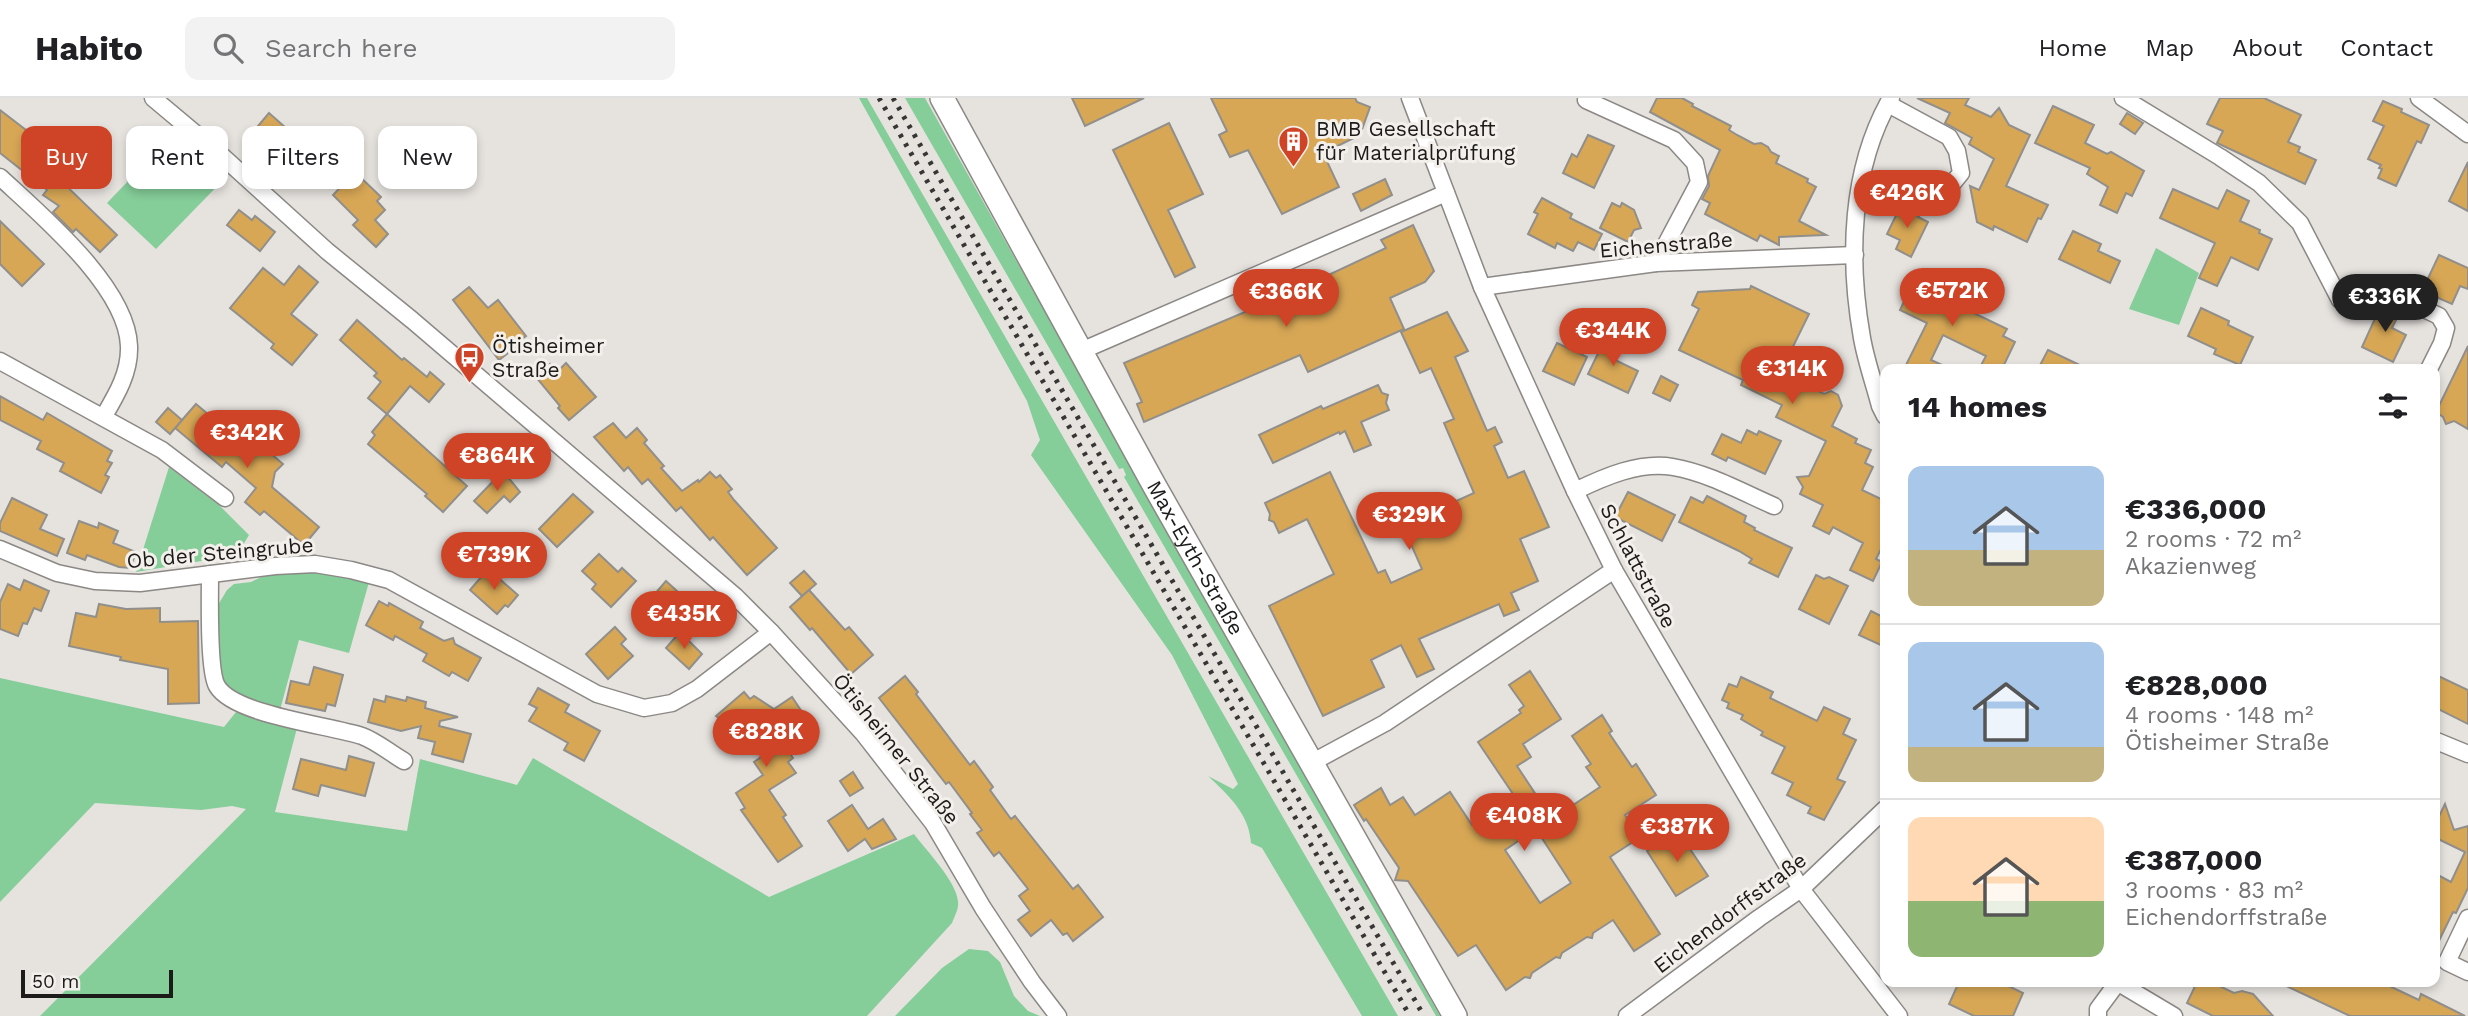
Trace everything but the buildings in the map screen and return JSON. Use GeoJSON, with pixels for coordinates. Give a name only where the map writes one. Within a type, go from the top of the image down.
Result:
{"type":"FeatureCollection","features":[{"type":"Feature","properties":{"kind":"street","name":"Ötisheimer Straße"},"geometry":{"type":"LineString","coordinates":[[153,98],[327,251],[412,320],[735,596],[771,632],[863,733],[933,823],[983,908],[1058,1016]]}},
{"type":"Feature","properties":{"kind":"street","name":"Max-Eyth-Straße"},"geometry":{"type":"LineString","coordinates":[[942,98],[1311,763],[1455,1016]]}},
{"type":"Feature","properties":{"kind":"street","name":"Schlattstraße"},"geometry":{"type":"LineString","coordinates":[[1410,98],[1482,287],[1614,570],[1801,889],[1899,1016]]}},
{"type":"Feature","properties":{"kind":"street"},"geometry":{"type":"LineString","coordinates":[[2123,98],[2259,183],[2300,222],[2340,300],[2373,285],[2439,316],[2446,328],[2432,364]]}},
{"type":"Feature","properties":{"kind":"street"},"geometry":{"type":"LineString","coordinates":[[2419,98],[2468,134]]}},
{"type":"Feature","properties":{"kind":"street"},"geometry":{"type":"LineString","coordinates":[[1586,100],[1674,140],[1695,163],[1699,182],[1656,263]]}},
{"type":"Feature","properties":{"kind":"street"},"geometry":{"type":"LineString","coordinates":[[1880,405],[1862,340],[1855,255],[1858,191],[1874,133],[1889,101],[1949,137],[1956,151],[1961,173],[1948,189]]}},
{"type":"Feature","properties":{"kind":"street"},"geometry":{"type":"LineString","coordinates":[[0,177],[82,257],[116,302],[126,325],[129,346],[127,370],[104,416]]}},
{"type":"Feature","properties":{"kind":"street"},"geometry":{"type":"LineString","coordinates":[[1081,351],[1446,193]]}},
{"type":"Feature","properties":{"kind":"street","name":"Eichenstraße"},"geometry":{"type":"LineString","coordinates":[[1482,287],[1656,263],[1855,255]]}},
{"type":"Feature","properties":{"kind":"street"},"geometry":{"type":"LineString","coordinates":[[0,361],[162,450],[225,498]]}},
{"type":"Feature","properties":{"kind":"street"},"geometry":{"type":"LineString","coordinates":[[1575,491],[1603,478],[1636,468],[1671,467],[1707,477],[1774,506]]}},
{"type":"Feature","properties":{"kind":"street","name":"Ob der Steingrube"},"geometry":{"type":"LineString","coordinates":[[0,550],[57,573],[95,581],[140,583],[315,564],[351,570],[389,580],[597,694],[644,708],[672,703],[697,689],[771,632]]}},
{"type":"Feature","properties":{"kind":"street"},"geometry":{"type":"LineString","coordinates":[[1311,763],[1385,723],[1614,570]]}},
{"type":"Feature","properties":{"kind":"street"},"geometry":{"type":"LineString","coordinates":[[210,574],[209,615],[215,684],[226,698],[247,707],[364,737],[404,761]]}},
{"type":"Feature","properties":{"kind":"street"},"geometry":{"type":"LineString","coordinates":[[2440,742],[2468,754]]}},
{"type":"Feature","properties":{"kind":"street","name":"Eichendorffstraße"},"geometry":{"type":"LineString","coordinates":[[1627,1016],[1801,889],[1880,814]]}},
{"type":"Feature","properties":{"kind":"street"},"geometry":{"type":"LineString","coordinates":[[2468,919],[2440,966],[2468,972]]}},
{"type":"Feature","properties":{"kind":"street"},"geometry":{"type":"LineString","coordinates":[[2098,1016],[2098,1009],[2113,987]]}},
{"type":"Feature","properties":{"kind":"street"},"geometry":{"type":"LineString","coordinates":[[2125,987],[2174,1016]]}},
{"type":"Feature","properties":{"kind":"green space"},"geometry":{"type":"Polygon","coordinates":[[[859,98],[867,98],[1398,1016],[1362,1016],[1262,848],[1251,843],[1242,814],[1208,776],[1233,789],[1238,784],[1172,655],[1031,455],[1040,440],[1027,401],[859,98]]]}},
{"type":"Feature","properties":{"kind":"green space"},"geometry":{"type":"Polygon","coordinates":[[[905,98],[925,98],[1440,1016],[1436,1016],[1124,477],[1126,475],[1123,468],[1119,469],[905,98]]]}},
{"type":"Feature","properties":{"kind":"green space"},"geometry":{"type":"Polygon","coordinates":[[[126,183],[126,189],[214,189],[156,249],[107,203],[126,183]]]}},
{"type":"Feature","properties":{"kind":"green space"},"geometry":{"type":"Polygon","coordinates":[[[2156,248],[2199,273],[2179,325],[2129,309],[2156,248]]]}},
{"type":"Feature","properties":{"kind":"green space"},"geometry":{"type":"Polygon","coordinates":[[[169,467],[219,505],[249,535],[237,555],[136,572],[169,467]]]}},
{"type":"Feature","properties":{"kind":"green space"},"geometry":{"type":"Polygon","coordinates":[[[317,571],[369,582],[349,653],[299,640],[280,710],[244,700],[228,687],[220,673],[218,605],[234,584],[251,582],[272,572],[317,571]]]}},
{"type":"Feature","properties":{"kind":"green space"},"geometry":{"type":"Polygon","coordinates":[[[0,678],[224,727],[236,712],[297,728],[275,812],[407,831],[420,759],[517,785],[533,758],[769,897],[914,834],[952,884],[958,901],[957,909],[952,923],[867,1016],[40,1016],[246,809],[232,806],[201,810],[95,803],[0,902],[0,678]]]}},
{"type":"Feature","properties":{"kind":"green space"},"geometry":{"type":"Polygon","coordinates":[[[969,949],[988,951],[1000,962],[1014,996],[1028,1011],[1040,1016],[895,1016],[942,968],[969,949]]]}},
{"type":"Feature","properties":{"kind":"railway"},"geometry":{"type":"LineString","coordinates":[[879,98],[1410,1016]]}},
{"type":"Feature","properties":{"kind":"railway"},"geometry":{"type":"LineString","coordinates":[[893,98],[1424,1016]]}},
{"type":"Feature","properties":{"kind":"place","name":"BMB Gesellschaft für Materialprüfung"},"geometry":{"type":"Point","coordinates":[1293,168]}},
{"type":"Feature","properties":{"kind":"place","name":"Ötisheimer Straße"},"geometry":{"type":"Point","coordinates":[469,385]}}]}
